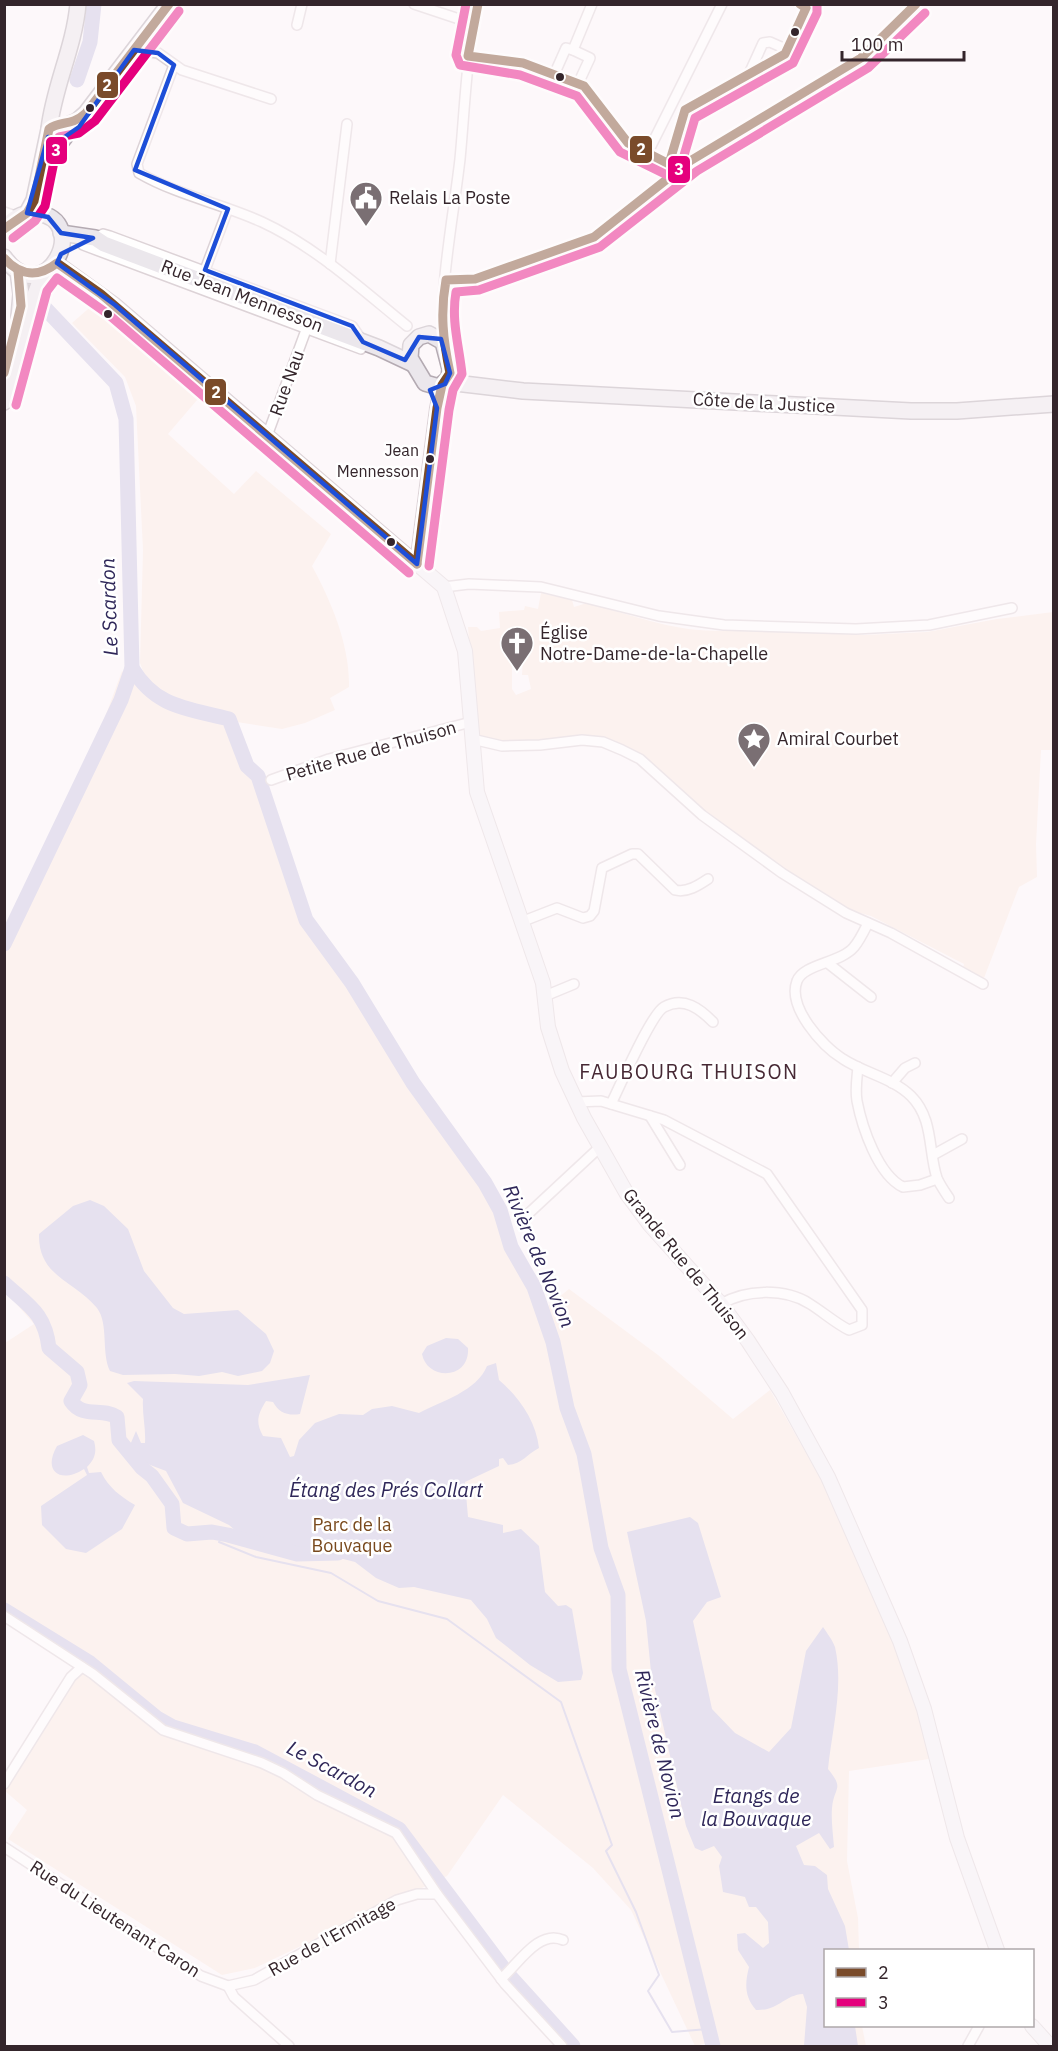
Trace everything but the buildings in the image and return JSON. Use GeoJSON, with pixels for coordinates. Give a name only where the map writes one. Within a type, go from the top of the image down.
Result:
{"type":"FeatureCollection","features":[{"type":"Feature","properties":{"kind":"main road"},"geometry":{"type":"LineString","coordinates":[[5,229],[16,214],[34,200],[58,133],[52,105],[70,46],[78,4]]}},
{"type":"Feature","properties":{"kind":"main road"},"geometry":{"type":"LineString","coordinates":[[59,259],[61,233],[48,217],[44,204],[44,181],[58,133],[59,102],[75,59],[84,4]]}},
{"type":"Feature","properties":{"kind":"main road"},"geometry":{"type":"LineString","coordinates":[[58,133],[86,113],[169,4]]}},
{"type":"Feature","properties":{"kind":"main road"},"geometry":{"type":"LineString","coordinates":[[16,214],[48,217]]}},
{"type":"Feature","properties":{"kind":"main road","name":"Rue Jean Mennesson"},"geometry":{"type":"LineString","coordinates":[[61,233],[94,242],[383,349],[413,364]]}},
{"type":"Feature","properties":{"kind":"main road"},"geometry":{"type":"LineString","coordinates":[[4,402],[26,319],[43,273],[59,259],[94,242]]}},
{"type":"Feature","properties":{"kind":"main road"},"geometry":{"type":"LineString","coordinates":[[5,258],[18,271],[33,275],[43,273]]}},
{"type":"Feature","properties":{"kind":"main road"},"geometry":{"type":"LineString","coordinates":[[6,367],[21,306],[18,271]]}},
{"type":"Feature","properties":{"kind":"main road"},"geometry":{"type":"LineString","coordinates":[[426,335],[434,336],[443,342],[442,380],[413,364],[411,345],[419,337],[426,335]]}},
{"type":"Feature","properties":{"kind":"main road","name":"Rue Jean Mennesson"},"geometry":{"type":"LineString","coordinates":[[383,349],[411,345]]}},
{"type":"Feature","properties":{"kind":"main road","name":"Côte de la Justice"},"geometry":{"type":"LineString","coordinates":[[442,380],[558,393],[911,411],[957,411],[1053,404]]}},
{"type":"Feature","properties":{"kind":"street"},"geometry":{"type":"LineString","coordinates":[[297,25],[302,4]]}},
{"type":"Feature","properties":{"kind":"street"},"geometry":{"type":"LineString","coordinates":[[414,4],[474,24]]}},
{"type":"Feature","properties":{"kind":"street"},"geometry":{"type":"LineString","coordinates":[[443,342],[441,310],[460,156],[468,56],[478,4]]}},
{"type":"Feature","properties":{"kind":"street"},"geometry":{"type":"LineString","coordinates":[[573,50],[592,4]]}},
{"type":"Feature","properties":{"kind":"street"},"geometry":{"type":"LineString","coordinates":[[647,154],[722,4]]}},
{"type":"Feature","properties":{"kind":"street"},"geometry":{"type":"LineString","coordinates":[[672,175],[669,164],[685,110],[748,76],[789,50],[806,8],[799,4]]}},
{"type":"Feature","properties":{"kind":"street"},"geometry":{"type":"LineString","coordinates":[[446,280],[476,279],[579,244],[602,230],[690,161],[861,58],[917,4]]}},
{"type":"Feature","properties":{"kind":"street"},"geometry":{"type":"LineString","coordinates":[[151,28],[151,40],[158,53],[174,65],[271,99]]}},
{"type":"Feature","properties":{"kind":"street"},"geometry":{"type":"LineString","coordinates":[[748,76],[763,43],[770,42],[789,50]]}},
{"type":"Feature","properties":{"kind":"street"},"geometry":{"type":"LineString","coordinates":[[554,75],[566,48],[573,50],[590,58],[578,84]]}},
{"type":"Feature","properties":{"kind":"street"},"geometry":{"type":"LineString","coordinates":[[134,50],[158,53]]}},
{"type":"Feature","properties":{"kind":"street"},"geometry":{"type":"LineString","coordinates":[[468,56],[523,63],[584,86],[628,143],[669,164]]}},
{"type":"Feature","properties":{"kind":"street"},"geometry":{"type":"LineString","coordinates":[[174,65],[137,164],[139,173],[262,222],[294,239],[330,264],[407,326]]}},
{"type":"Feature","properties":{"kind":"street"},"geometry":{"type":"LineString","coordinates":[[330,264],[346,124]]}},
{"type":"Feature","properties":{"kind":"street"},"geometry":{"type":"LineString","coordinates":[[205,270],[228,209]]}},
{"type":"Feature","properties":{"kind":"street"},"geometry":{"type":"LineString","coordinates":[[363,342],[352,326],[205,270],[103,234],[94,242],[306,330],[373,353],[383,349]]}},
{"type":"Feature","properties":{"kind":"street"},"geometry":{"type":"LineString","coordinates":[[59,259],[444,587],[470,584],[541,587],[659,616],[747,626],[856,629],[929,626],[1012,609]]}},
{"type":"Feature","properties":{"kind":"street"},"geometry":{"type":"LineString","coordinates":[[426,335],[441,310]]}},
{"type":"Feature","properties":{"kind":"street","name":"Rue Nau"},"geometry":{"type":"LineString","coordinates":[[267,436],[306,330]]}},
{"type":"Feature","properties":{"kind":"street"},"geometry":{"type":"LineString","coordinates":[[417,564],[442,380]]}},
{"type":"Feature","properties":{"kind":"street","name":"Grande Rue de Thuison"},"geometry":{"type":"LineString","coordinates":[[444,587],[465,651],[477,792],[545,996],[548,1027],[557,1058],[576,1102],[627,1194],[650,1225],[721,1304],[782,1394],[842,1506],[904,1650],[924,1709],[947,1800],[970,1877],[997,1949]]}},
{"type":"Feature","properties":{"kind":"street","name":"Petite Rue de Thuison"},"geometry":{"type":"LineString","coordinates":[[271,780],[329,759],[471,722]]}},
{"type":"Feature","properties":{"kind":"street"},"geometry":{"type":"LineString","coordinates":[[472,739],[502,746],[540,745],[582,740],[603,742],[622,750],[640,759],[702,815],[746,849],[846,914],[868,923],[983,984]]}},
{"type":"Feature","properties":{"kind":"street"},"geometry":{"type":"LineString","coordinates":[[521,922],[557,908],[583,918],[590,916],[594,911],[602,868],[632,854],[638,854],[675,890],[681,891],[698,886],[708,879]]}},
{"type":"Feature","properties":{"kind":"street"},"geometry":{"type":"LineString","coordinates":[[868,923],[854,948],[829,964],[806,970],[797,979],[794,995],[798,1009],[814,1031],[841,1058],[892,1083],[911,1096],[921,1110],[937,1179],[948,1198]]}},
{"type":"Feature","properties":{"kind":"street"},"geometry":{"type":"LineString","coordinates":[[829,964],[871,997]]}},
{"type":"Feature","properties":{"kind":"street"},"geometry":{"type":"LineString","coordinates":[[545,996],[574,984]]}},
{"type":"Feature","properties":{"kind":"street"},"geometry":{"type":"LineString","coordinates":[[611,1104],[651,1024],[663,1007],[679,1003],[698,1007],[713,1022]]}},
{"type":"Feature","properties":{"kind":"street"},"geometry":{"type":"LineString","coordinates":[[892,1083],[905,1068],[915,1063]]}},
{"type":"Feature","properties":{"kind":"street"},"geometry":{"type":"LineString","coordinates":[[858,1067],[856,1099],[885,1176],[903,1187],[920,1185],[937,1179]]}},
{"type":"Feature","properties":{"kind":"street"},"geometry":{"type":"LineString","coordinates":[[576,1102],[591,1100],[611,1104],[664,1120],[767,1174],[862,1310],[863,1317],[862,1325],[849,1330],[809,1303],[794,1296],[770,1293],[733,1297],[721,1304]]}},
{"type":"Feature","properties":{"kind":"street"},"geometry":{"type":"LineString","coordinates":[[650,1116],[680,1165]]}},
{"type":"Feature","properties":{"kind":"street"},"geometry":{"type":"LineString","coordinates":[[933,1155],[962,1139]]}},
{"type":"Feature","properties":{"kind":"street"},"geometry":{"type":"LineString","coordinates":[[528,1214],[600,1147]]}},
{"type":"Feature","properties":{"kind":"street"},"geometry":{"type":"LineString","coordinates":[[4,1616],[82,1667],[163,1730],[262,1763],[283,1773],[317,1795],[396,1833],[437,1894],[562,2046]]}},
{"type":"Feature","properties":{"kind":"street"},"geometry":{"type":"LineString","coordinates":[[4,1784],[71,1677],[82,1667]]}},
{"type":"Feature","properties":{"kind":"street","name":"Rue du Lieutenant Caron"},"geometry":{"type":"LineString","coordinates":[[4,1847],[201,1976],[228,1986]]}},
{"type":"Feature","properties":{"kind":"street","name":"Rue de l'Ermitage"},"geometry":{"type":"LineString","coordinates":[[228,1986],[254,1980],[397,1900],[417,1894],[437,1894]]}},
{"type":"Feature","properties":{"kind":"street"},"geometry":{"type":"LineString","coordinates":[[505,1975],[543,1938],[556,1936],[563,1940]]}},
{"type":"Feature","properties":{"kind":"street"},"geometry":{"type":"LineString","coordinates":[[228,1986],[234,1997],[289,2046]]}},
{"type":"Feature","properties":{"kind":"street"},"geometry":{"type":"LineString","coordinates":[[968,2046],[978,2027]]}},
{"type":"Feature","properties":{"kind":"street"},"geometry":{"type":"LineString","coordinates":[[1034,2027],[1050,2046]]}},
{"type":"Feature","properties":{"kind":"highlighted area"},"geometry":{"type":"Polygon","coordinates":[[[134,50],[158,53],[174,65],[135,170],[228,209],[205,270],[352,326],[363,342],[405,360],[419,337],[441,339],[450,373],[445,384],[430,390],[437,408],[417,564],[115,305],[57,263],[61,254],[93,238],[61,233],[48,217],[27,213],[48,137],[53,145],[79,127],[134,50]]]}},
{"type":"Feature","properties":{"kind":"green space"},"geometry":{"type":"Polygon","coordinates":[[[96,302],[203,393],[168,434],[234,494],[256,471],[331,534],[312,566],[338,624],[346,655],[349,687],[330,698],[335,710],[305,723],[282,729],[237,722],[219,710],[169,697],[147,681],[140,663],[143,550],[136,406],[125,377],[72,323],[96,302]]]}},
{"type":"Feature","properties":{"kind":"green space"},"geometry":{"type":"Polygon","coordinates":[[[541,593],[572,600],[574,607],[587,603],[681,628],[865,635],[927,632],[997,619],[1053,612],[1053,750],[1041,750],[1036,844],[1037,877],[1019,887],[984,978],[963,968],[964,964],[871,916],[846,909],[773,865],[682,794],[602,738],[580,735],[549,741],[507,743],[481,737],[476,729],[468,627],[477,627],[481,631],[500,628],[499,612],[524,610],[525,606],[538,609],[541,593]],[[518,650],[503,656],[512,658],[512,689],[516,695],[531,689],[528,675],[522,675],[523,658],[518,654],[518,650]]]}},
{"type":"Feature","properties":{"kind":"green space","name":"Parc de la Bouvaque"},"geometry":{"type":"Polygon","coordinates":[[[122,671],[156,703],[230,727],[243,768],[251,780],[262,778],[310,918],[354,981],[416,1081],[487,1182],[502,1211],[513,1245],[547,1307],[569,1289],[658,1355],[733,1419],[770,1390],[842,1516],[916,1695],[929,1759],[849,1771],[847,1861],[858,1918],[859,1949],[824,1949],[824,2027],[862,2027],[866,2046],[708,2046],[707,2043],[695,2046],[631,1910],[593,1868],[503,1795],[447,1876],[255,1968],[222,1975],[8,1839],[27,1810],[5,1791],[80,1662],[5,1613],[5,1343],[34,1324],[5,1291],[5,933],[101,728],[122,671]]]}},
{"type":"Feature","properties":{"kind":"water"},"geometry":{"type":"Polygon","coordinates":[[[90,1200],[104,1206],[128,1229],[144,1271],[173,1308],[184,1314],[238,1310],[266,1334],[274,1351],[270,1363],[262,1371],[238,1376],[222,1372],[199,1376],[123,1375],[110,1371],[107,1364],[101,1315],[88,1299],[51,1269],[40,1248],[39,1234],[73,1206],[90,1200]]]}},
{"type":"Feature","properties":{"kind":"water"},"geometry":{"type":"Polygon","coordinates":[[[446,1338],[458,1339],[468,1348],[467,1359],[462,1366],[448,1373],[432,1369],[425,1363],[422,1354],[427,1346],[446,1338]]]}},
{"type":"Feature","properties":{"kind":"water","name":"Étang des Prés Collart"},"geometry":{"type":"Polygon","coordinates":[[[496,1363],[499,1380],[520,1402],[530,1419],[539,1448],[513,1464],[508,1465],[503,1458],[499,1459],[499,1466],[465,1482],[468,1517],[503,1525],[503,1533],[521,1529],[539,1546],[545,1592],[558,1606],[566,1605],[572,1609],[583,1673],[581,1680],[558,1682],[530,1665],[496,1638],[487,1619],[471,1600],[414,1587],[399,1588],[376,1578],[355,1562],[236,1531],[229,1525],[183,1503],[166,1471],[145,1463],[130,1445],[136,1431],[141,1443],[145,1443],[143,1399],[127,1383],[134,1381],[248,1385],[310,1375],[300,1414],[284,1413],[273,1402],[266,1401],[259,1414],[258,1422],[263,1436],[281,1438],[290,1457],[294,1456],[299,1440],[315,1423],[339,1414],[363,1415],[372,1409],[392,1406],[419,1413],[467,1389],[482,1375],[487,1366],[496,1363]]]}},
{"type":"Feature","properties":{"kind":"water"},"geometry":{"type":"Polygon","coordinates":[[[83,1435],[94,1441],[95,1445],[95,1455],[87,1467],[89,1473],[101,1472],[115,1491],[135,1505],[122,1529],[86,1553],[66,1549],[42,1525],[41,1506],[87,1475],[84,1469],[76,1473],[61,1475],[53,1469],[52,1463],[57,1446],[83,1435]]]}},
{"type":"Feature","properties":{"kind":"water","name":"Etangs de la Bouvaque"},"geometry":{"type":"Polygon","coordinates":[[[690,1517],[698,1523],[721,1597],[707,1602],[693,1621],[712,1709],[735,1733],[769,1752],[791,1728],[806,1651],[823,1627],[835,1647],[838,1693],[828,1769],[837,1785],[832,1813],[834,1847],[830,1849],[819,1833],[796,1846],[804,1865],[815,1866],[827,1875],[828,1889],[845,1926],[849,1949],[824,1949],[824,2027],[855,2027],[858,2046],[804,2046],[807,2007],[803,1994],[791,1997],[776,2006],[756,2010],[747,1994],[749,1967],[738,1950],[737,1934],[745,1933],[763,1948],[769,1943],[768,1922],[756,1907],[749,1907],[745,1897],[723,1892],[719,1866],[722,1857],[714,1846],[702,1851],[695,1848],[686,1826],[651,1672],[646,1621],[627,1532],[690,1517]]]}},
{"type":"Feature","properties":{"kind":"waterway","name":"Le Scardon"},"geometry":{"type":"LineString","coordinates":[[77,80],[90,42],[94,4]]}},
{"type":"Feature","properties":{"kind":"waterway","name":"Le Scardon"},"geometry":{"type":"LineString","coordinates":[[4,944],[121,700],[132,668],[126,419],[116,383],[43,306]]}},
{"type":"Feature","properties":{"kind":"waterway","name":"Rivière de Novion"},"geometry":{"type":"LineString","coordinates":[[132,668],[141,681],[162,699],[186,709],[229,719],[247,766],[258,776],[306,920],[352,983],[413,1083],[485,1183],[500,1210],[511,1247],[534,1287],[553,1342],[567,1408],[584,1454],[601,1548],[618,1595],[619,1669],[713,2046]]}},
{"type":"Feature","properties":{"kind":"waterway"},"geometry":{"type":"LineString","coordinates":[[4,1283],[40,1318],[49,1348],[77,1372],[80,1385],[71,1401],[81,1410],[117,1417],[119,1440],[142,1468],[152,1476],[172,1504],[174,1528],[187,1534],[212,1532],[228,1535],[297,1554],[338,1553]]}},
{"type":"Feature","properties":{"kind":"waterway"},"geometry":{"type":"LineString","coordinates":[[219,1542],[256,1557],[331,1573],[378,1601],[447,1619],[561,1702],[612,1845],[606,1851],[636,1912],[659,1975],[648,1991],[672,2032],[708,2029]]}},
{"type":"Feature","properties":{"kind":"waterway","name":"Le Scardon"},"geometry":{"type":"LineString","coordinates":[[4,1610],[90,1663],[157,1718],[173,1727],[255,1752],[399,1829],[507,1973],[573,2046]]}},
{"type":"Feature","properties":{"kind":"transit line","name":"2"},"geometry":{"type":"LineString","coordinates":[[4,229],[27,213],[34,201],[49,129],[71,122],[86,113],[169,4]]}},
{"type":"Feature","properties":{"kind":"transit line","name":"3"},"geometry":{"type":"LineString","coordinates":[[466,4],[456,55],[460,65],[520,75],[577,96],[620,152],[669,176],[680,169],[695,118],[793,63],[817,13],[817,4]]}},
{"type":"Feature","properties":{"kind":"transit line","name":"2"},"geometry":{"type":"LineString","coordinates":[[478,4],[468,56],[523,63],[584,86],[628,143],[669,164],[685,110],[785,54],[806,8],[800,4]]}},
{"type":"Feature","properties":{"kind":"transit line","name":"2"},"geometry":{"type":"LineString","coordinates":[[417,564],[437,408],[442,385],[450,373],[443,326],[446,280],[475,279],[594,237],[690,161],[861,58],[916,4]]}},
{"type":"Feature","properties":{"kind":"transit line","name":"3"},"geometry":{"type":"LineString","coordinates":[[13,238],[35,221],[45,206],[59,137],[79,133],[95,121],[179,11]]}},
{"type":"Feature","properties":{"kind":"transit line","name":"3"},"geometry":{"type":"LineString","coordinates":[[429,566],[449,410],[453,390],[462,374],[455,323],[456,292],[479,290],[600,247],[697,171],[868,68],[925,13]]}},
{"type":"Feature","properties":{"kind":"transit line","name":"2"},"geometry":{"type":"LineString","coordinates":[[4,258],[16,268],[29,273],[43,271],[57,263],[101,294],[417,564]]}},
{"type":"Feature","properties":{"kind":"transit line","name":"2"},"geometry":{"type":"LineString","coordinates":[[4,373],[21,306],[18,271]]}},
{"type":"Feature","properties":{"kind":"transit line","name":"3"},"geometry":{"type":"LineString","coordinates":[[16,405],[47,291],[57,278],[108,314],[409,573]]}},
{"type":"Feature","properties":{"kind":"place","name":"Relais La Poste"},"geometry":{"type":"Point","coordinates":[366,227]}},
{"type":"Feature","properties":{"kind":"place","name":"Jean Mennesson"},"geometry":{"type":"Point","coordinates":[430,459]}},
{"type":"Feature","properties":{"kind":"place","name":"Église Notre-Dame-de-la-Chapelle"},"geometry":{"type":"Point","coordinates":[517,672]}},
{"type":"Feature","properties":{"kind":"place","name":"Amiral Courbet"},"geometry":{"type":"Point","coordinates":[754,768]}},
{"type":"Feature","properties":{"kind":"district","name":"FAUBOURG THUISON"},"geometry":{"type":"Point","coordinates":[689,1072]}}]}
